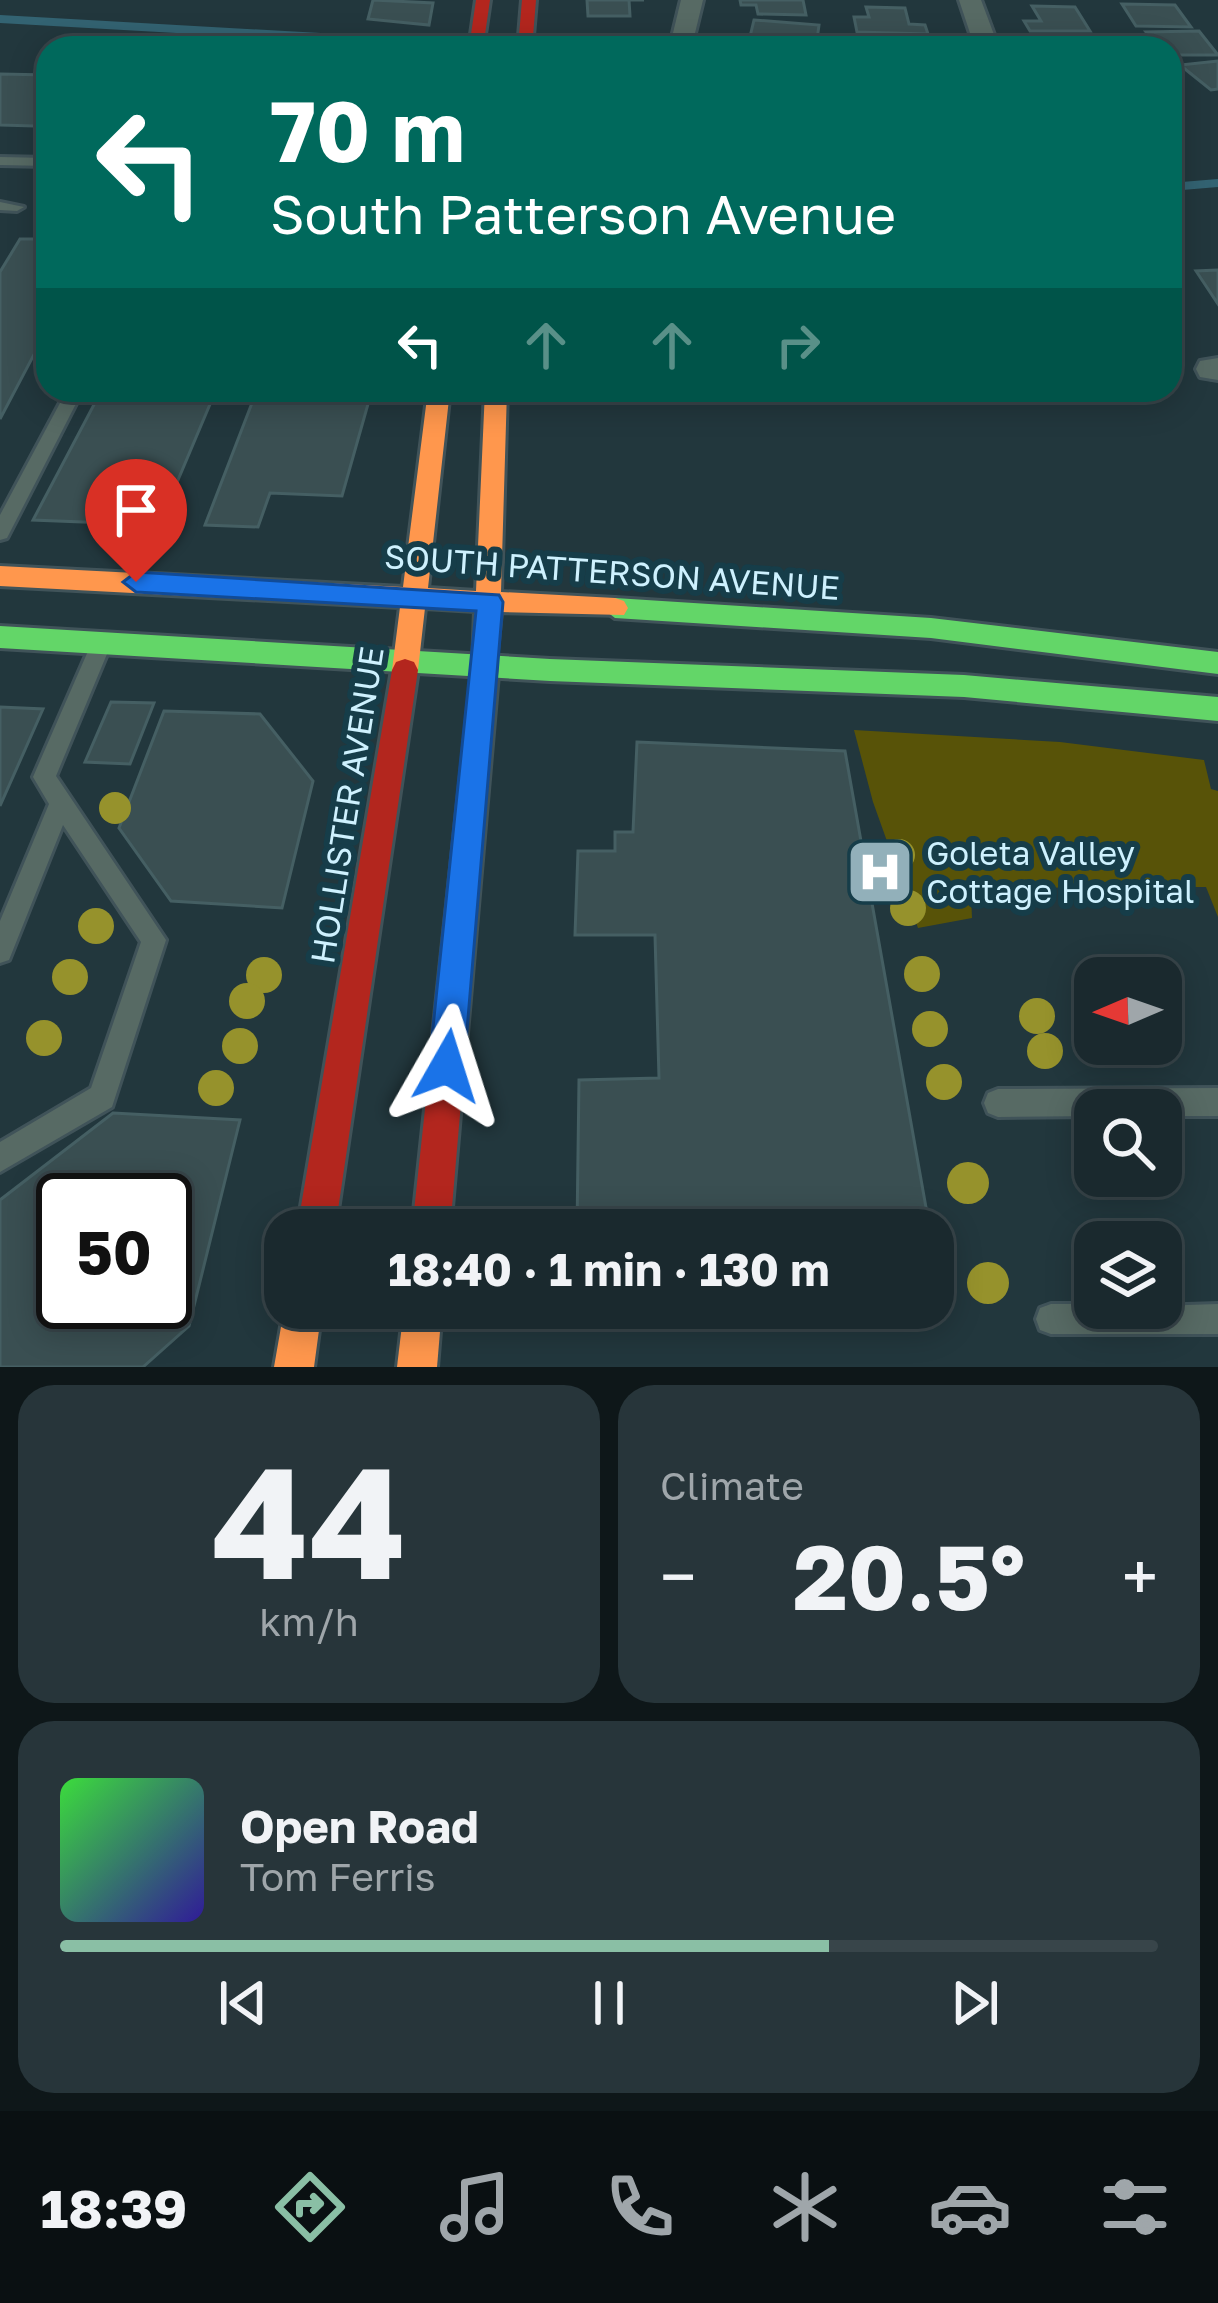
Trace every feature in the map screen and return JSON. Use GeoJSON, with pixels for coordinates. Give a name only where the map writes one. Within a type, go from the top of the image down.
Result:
{"type":"FeatureCollection","features":[{"type":"Feature","properties":{"kind":"main road"},"geometry":{"type":"LineString","coordinates":[[478,36],[483,0]]}},
{"type":"Feature","properties":{"kind":"main road"},"geometry":{"type":"LineString","coordinates":[[527,36],[530,0]]}},
{"type":"Feature","properties":{"kind":"main road","name":"HOLLISTER AVENUE"},"geometry":{"type":"LineString","coordinates":[[319,1209],[407,659],[438,402]]}},
{"type":"Feature","properties":{"kind":"main road"},"geometry":{"type":"LineString","coordinates":[[433,1209],[486,665],[496,402]]}},
{"type":"Feature","properties":{"kind":"main road","name":"SOUTH PATTERSON AVENUE"},"geometry":{"type":"LineString","coordinates":[[0,576],[931,628],[1218,663]]}},
{"type":"Feature","properties":{"kind":"main road"},"geometry":{"type":"LineString","coordinates":[[0,637],[964,686],[1218,709]]}},
{"type":"Feature","properties":{"kind":"main road"},"geometry":{"type":"LineString","coordinates":[[293,1367],[299,1329]]}},
{"type":"Feature","properties":{"kind":"main road"},"geometry":{"type":"LineString","coordinates":[[417,1367],[421,1329]]}},
{"type":"Feature","properties":{"kind":"street"},"geometry":{"type":"LineString","coordinates":[[684,33],[692,0]]}},
{"type":"Feature","properties":{"kind":"street"},"geometry":{"type":"LineString","coordinates":[[970,0],[983,36]]}},
{"type":"Feature","properties":{"kind":"lane"},"geometry":{"type":"LineString","coordinates":[[0,160],[36,162]]}},
{"type":"Feature","properties":{"kind":"lane"},"geometry":{"type":"LineString","coordinates":[[0,206],[17,207]]}},
{"type":"Feature","properties":{"kind":"lane"},"geometry":{"type":"LineString","coordinates":[[0,533],[69,402]]}},
{"type":"Feature","properties":{"kind":"lane"},"geometry":{"type":"LineString","coordinates":[[0,1159],[102,1097],[154,940],[44,777],[102,642]]}},
{"type":"Feature","properties":{"kind":"lane"},"geometry":{"type":"LineString","coordinates":[[0,951],[62,801]]}},
{"type":"Feature","properties":{"kind":"lane"},"geometry":{"type":"LineString","coordinates":[[998,1103],[1218,1102]]}},
{"type":"Feature","properties":{"kind":"lane"},"geometry":{"type":"LineString","coordinates":[[1051,1319],[1218,1318]]}},
{"type":"Feature","properties":{"kind":"shaded area"},"geometry":{"type":"Polygon","coordinates":[[[854,730],[1060,742],[1204,760],[1211,789],[1218,791],[1218,917],[1206,887],[985,888],[971,895],[972,918],[918,928],[873,802],[854,730]]]}},
{"type":"Feature","properties":{"kind":"building"},"geometry":{"type":"Polygon","coordinates":[[[373,0],[433,3],[429,25],[368,19],[373,0]]]}},
{"type":"Feature","properties":{"kind":"building"},"geometry":{"type":"Polygon","coordinates":[[[587,0],[629,0],[630,16],[588,16],[587,0]]]}},
{"type":"Feature","properties":{"kind":"building"},"geometry":{"type":"Polygon","coordinates":[[[740,0],[803,0],[806,15],[758,14],[756,5],[741,5],[740,0]]]}},
{"type":"Feature","properties":{"kind":"building"},"geometry":{"type":"Polygon","coordinates":[[[1122,4],[1175,5],[1191,27],[1136,26],[1122,4]]]}},
{"type":"Feature","properties":{"kind":"building"},"geometry":{"type":"Polygon","coordinates":[[[1032,6],[1075,7],[1090,31],[1030,31],[1024,21],[1041,21],[1032,6]]]}},
{"type":"Feature","properties":{"kind":"building"},"geometry":{"type":"Polygon","coordinates":[[[866,7],[905,8],[909,24],[925,25],[928,34],[857,32],[854,17],[869,17],[866,7]]]}},
{"type":"Feature","properties":{"kind":"building"},"geometry":{"type":"Polygon","coordinates":[[[754,20],[819,25],[818,36],[750,36],[754,20]]]}},
{"type":"Feature","properties":{"kind":"building"},"geometry":{"type":"Polygon","coordinates":[[[1199,31],[1218,55],[1182,55],[1182,36],[1149,36],[1146,32],[1199,31]]]}},
{"type":"Feature","properties":{"kind":"building"},"geometry":{"type":"Polygon","coordinates":[[[1218,61],[1218,89],[1211,90],[1182,65],[1218,61]]]}},
{"type":"Feature","properties":{"kind":"building"},"geometry":{"type":"Polygon","coordinates":[[[0,74],[36,75],[36,123],[0,125],[0,74]]]}},
{"type":"Feature","properties":{"kind":"building"},"geometry":{"type":"Polygon","coordinates":[[[20,239],[36,239],[36,351],[0,419],[0,272],[20,239]]]}},
{"type":"Feature","properties":{"kind":"building"},"geometry":{"type":"Polygon","coordinates":[[[1218,270],[1218,304],[1196,271],[1218,270]]]}},
{"type":"Feature","properties":{"kind":"building"},"geometry":{"type":"Polygon","coordinates":[[[95,402],[211,402],[159,525],[33,520],[95,402]]]}},
{"type":"Feature","properties":{"kind":"building"},"geometry":{"type":"Polygon","coordinates":[[[252,402],[369,402],[342,496],[270,493],[258,527],[205,525],[252,402]]]}},
{"type":"Feature","properties":{"kind":"building"},"geometry":{"type":"Polygon","coordinates":[[[111,702],[154,703],[130,764],[85,762],[111,702]]]}},
{"type":"Feature","properties":{"kind":"building"},"geometry":{"type":"Polygon","coordinates":[[[0,707],[43,709],[0,806],[0,707]]]}},
{"type":"Feature","properties":{"kind":"building"},"geometry":{"type":"Polygon","coordinates":[[[164,711],[260,714],[313,781],[282,908],[171,901],[119,828],[164,711]]]}},
{"type":"Feature","properties":{"kind":"building"},"geometry":{"type":"Polygon","coordinates":[[[637,742],[845,751],[926,1209],[577,1209],[579,1080],[659,1078],[655,935],[575,935],[578,851],[615,851],[615,832],[633,832],[637,742]]]}},
{"type":"Feature","properties":{"kind":"building"},"geometry":{"type":"Polygon","coordinates":[[[113,1113],[240,1120],[192,1314],[192,1173],[36,1173],[36,1329],[186,1329],[143,1367],[0,1367],[0,1200],[113,1113]]]}},
{"type":"Feature","properties":{"kind":"waterway"},"geometry":{"type":"LineString","coordinates":[[0,19],[303,36]]}},
{"type":"Feature","properties":{"kind":"waterway"},"geometry":{"type":"LineString","coordinates":[[1182,186],[1218,183]]}},
{"type":"Feature","properties":{"kind":"traffic: fast"},"geometry":{"type":"LineString","coordinates":[[615,608],[931,628],[1218,663]]}},
{"type":"Feature","properties":{"kind":"traffic: fast"},"geometry":{"type":"LineString","coordinates":[[0,637],[550,670],[964,686],[1218,709]]}},
{"type":"Feature","properties":{"kind":"traffic: slow"},"geometry":{"type":"LineString","coordinates":[[405,670],[438,402]]}},
{"type":"Feature","properties":{"kind":"traffic: slow"},"geometry":{"type":"LineString","coordinates":[[486,663],[496,402]]}},
{"type":"Feature","properties":{"kind":"traffic: slow"},"geometry":{"type":"LineString","coordinates":[[0,576],[615,608]]}},
{"type":"Feature","properties":{"kind":"traffic: slow"},"geometry":{"type":"LineString","coordinates":[[294,1367],[300,1329]]}},
{"type":"Feature","properties":{"kind":"traffic: slow"},"geometry":{"type":"LineString","coordinates":[[417,1367],[421,1329]]}},
{"type":"Feature","properties":{"kind":"traffic: jam"},"geometry":{"type":"LineString","coordinates":[[478,36],[483,0]]}},
{"type":"Feature","properties":{"kind":"traffic: jam"},"geometry":{"type":"LineString","coordinates":[[526,36],[529,0]]}},
{"type":"Feature","properties":{"kind":"traffic: jam"},"geometry":{"type":"LineString","coordinates":[[433,1209],[486,663]]}},
{"type":"Feature","properties":{"kind":"traffic: jam"},"geometry":{"type":"LineString","coordinates":[[319,1209],[405,670]]}},
{"type":"Feature","properties":{"kind":"place","name":"Goleta Valley Cottage Hospital"},"geometry":{"type":"Point","coordinates":[880,872]}},
{"type":"Feature","properties":{"kind":"route"},"geometry":{"type":"LineString","coordinates":[[136,582],[490,602],[447,1066]]}}]}
